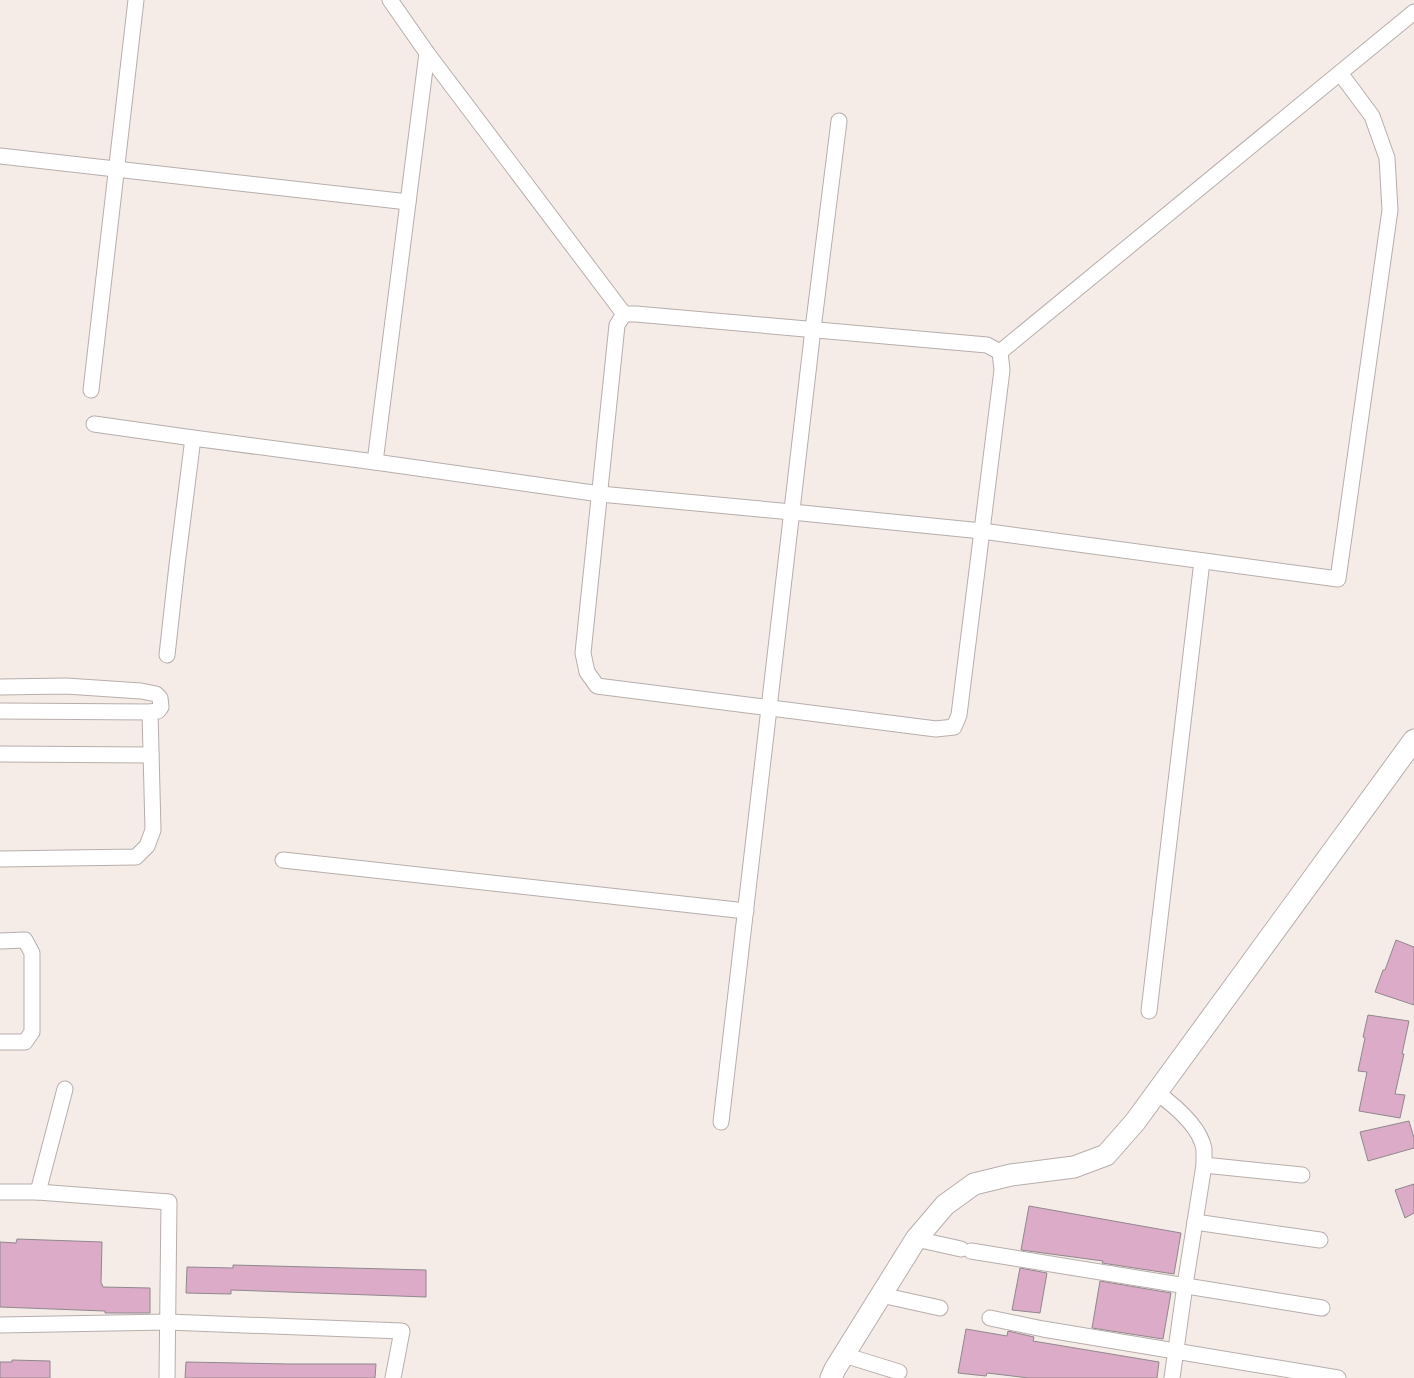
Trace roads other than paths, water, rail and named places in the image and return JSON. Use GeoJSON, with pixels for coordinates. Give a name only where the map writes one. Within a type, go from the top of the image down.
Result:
{"type":"FeatureCollection","features":[{"type":"Feature","properties":{"kind":"street"},"geometry":{"type":"LineString","coordinates":[[91,390],[136,0]]}},
{"type":"Feature","properties":{"kind":"street"},"geometry":{"type":"LineString","coordinates":[[390,0],[427,53],[624,314]]}},
{"type":"Feature","properties":{"kind":"street"},"geometry":{"type":"LineString","coordinates":[[1000,352],[1414,12]]}},
{"type":"Feature","properties":{"kind":"street"},"geometry":{"type":"LineString","coordinates":[[375,462],[427,53]]}},
{"type":"Feature","properties":{"kind":"street"},"geometry":{"type":"LineString","coordinates":[[94,424],[600,494],[982,531],[1338,579],[1390,210],[1387,158],[1372,116],[1340,73]]}},
{"type":"Feature","properties":{"kind":"street"},"geometry":{"type":"LineString","coordinates":[[721,1122],[839,121]]}},
{"type":"Feature","properties":{"kind":"street"},"geometry":{"type":"LineString","coordinates":[[0,156],[408,202]]}},
{"type":"Feature","properties":{"kind":"street"},"geometry":{"type":"LineString","coordinates":[[624,314],[646,314],[987,344],[1000,352]]}},
{"type":"Feature","properties":{"kind":"street"},"geometry":{"type":"LineString","coordinates":[[624,314],[617,325],[583,653],[586,672],[597,686],[936,729],[954,726],[959,715],[1002,370],[1000,352]]}},
{"type":"Feature","properties":{"kind":"street"},"geometry":{"type":"LineString","coordinates":[[167,655],[193,438]]}},
{"type":"Feature","properties":{"kind":"street"},"geometry":{"type":"LineString","coordinates":[[1149,1011],[1202,561]]}},
{"type":"Feature","properties":{"kind":"street"},"geometry":{"type":"LineString","coordinates":[[0,687],[66,686],[141,691],[156,694],[160,698],[161,706],[158,710],[150,712],[0,710]]}},
{"type":"Feature","properties":{"kind":"street"},"geometry":{"type":"LineString","coordinates":[[0,859],[136,857],[148,846],[153,830],[150,712]]}},
{"type":"Feature","properties":{"kind":"street"},"geometry":{"type":"LineString","coordinates":[[831,1378],[916,1239],[945,1205],[974,1184],[1011,1175],[1074,1167],[1106,1155],[1135,1122],[1414,740]]}},
{"type":"Feature","properties":{"kind":"street"},"geometry":{"type":"LineString","coordinates":[[0,754],[151,754]]}},
{"type":"Feature","properties":{"kind":"street"},"geometry":{"type":"LineString","coordinates":[[283,860],[746,912]]}},
{"type":"Feature","properties":{"kind":"street"},"geometry":{"type":"LineString","coordinates":[[0,940],[25,940],[32,953],[32,1032],[25,1042],[0,1042]]}},
{"type":"Feature","properties":{"kind":"street"},"geometry":{"type":"LineString","coordinates":[[38,1192],[65,1089]]}},
{"type":"Feature","properties":{"kind":"street"},"geometry":{"type":"LineString","coordinates":[[1156,1092],[1175,1106],[1195,1129],[1204,1147],[1204,1165],[1172,1378]]}},
{"type":"Feature","properties":{"kind":"street"},"geometry":{"type":"LineString","coordinates":[[1204,1165],[1302,1175]]}},
{"type":"Feature","properties":{"kind":"street"},"geometry":{"type":"LineString","coordinates":[[0,1192],[38,1192],[169,1202],[167,1378]]}},
{"type":"Feature","properties":{"kind":"street"},"geometry":{"type":"LineString","coordinates":[[1195,1222],[1320,1240]]}},
{"type":"Feature","properties":{"kind":"street"},"geometry":{"type":"LineString","coordinates":[[916,1239],[966,1250],[1322,1308]]}},
{"type":"Feature","properties":{"kind":"street"},"geometry":{"type":"LineString","coordinates":[[881,1295],[940,1308]]}},
{"type":"Feature","properties":{"kind":"street"},"geometry":{"type":"LineString","coordinates":[[990,1318],[1043,1329],[1338,1378]]}},
{"type":"Feature","properties":{"kind":"street"},"geometry":{"type":"LineString","coordinates":[[0,1325],[168,1322],[402,1331],[393,1378]]}},
{"type":"Feature","properties":{"kind":"street"},"geometry":{"type":"LineString","coordinates":[[844,1355],[899,1372]]}}]}
